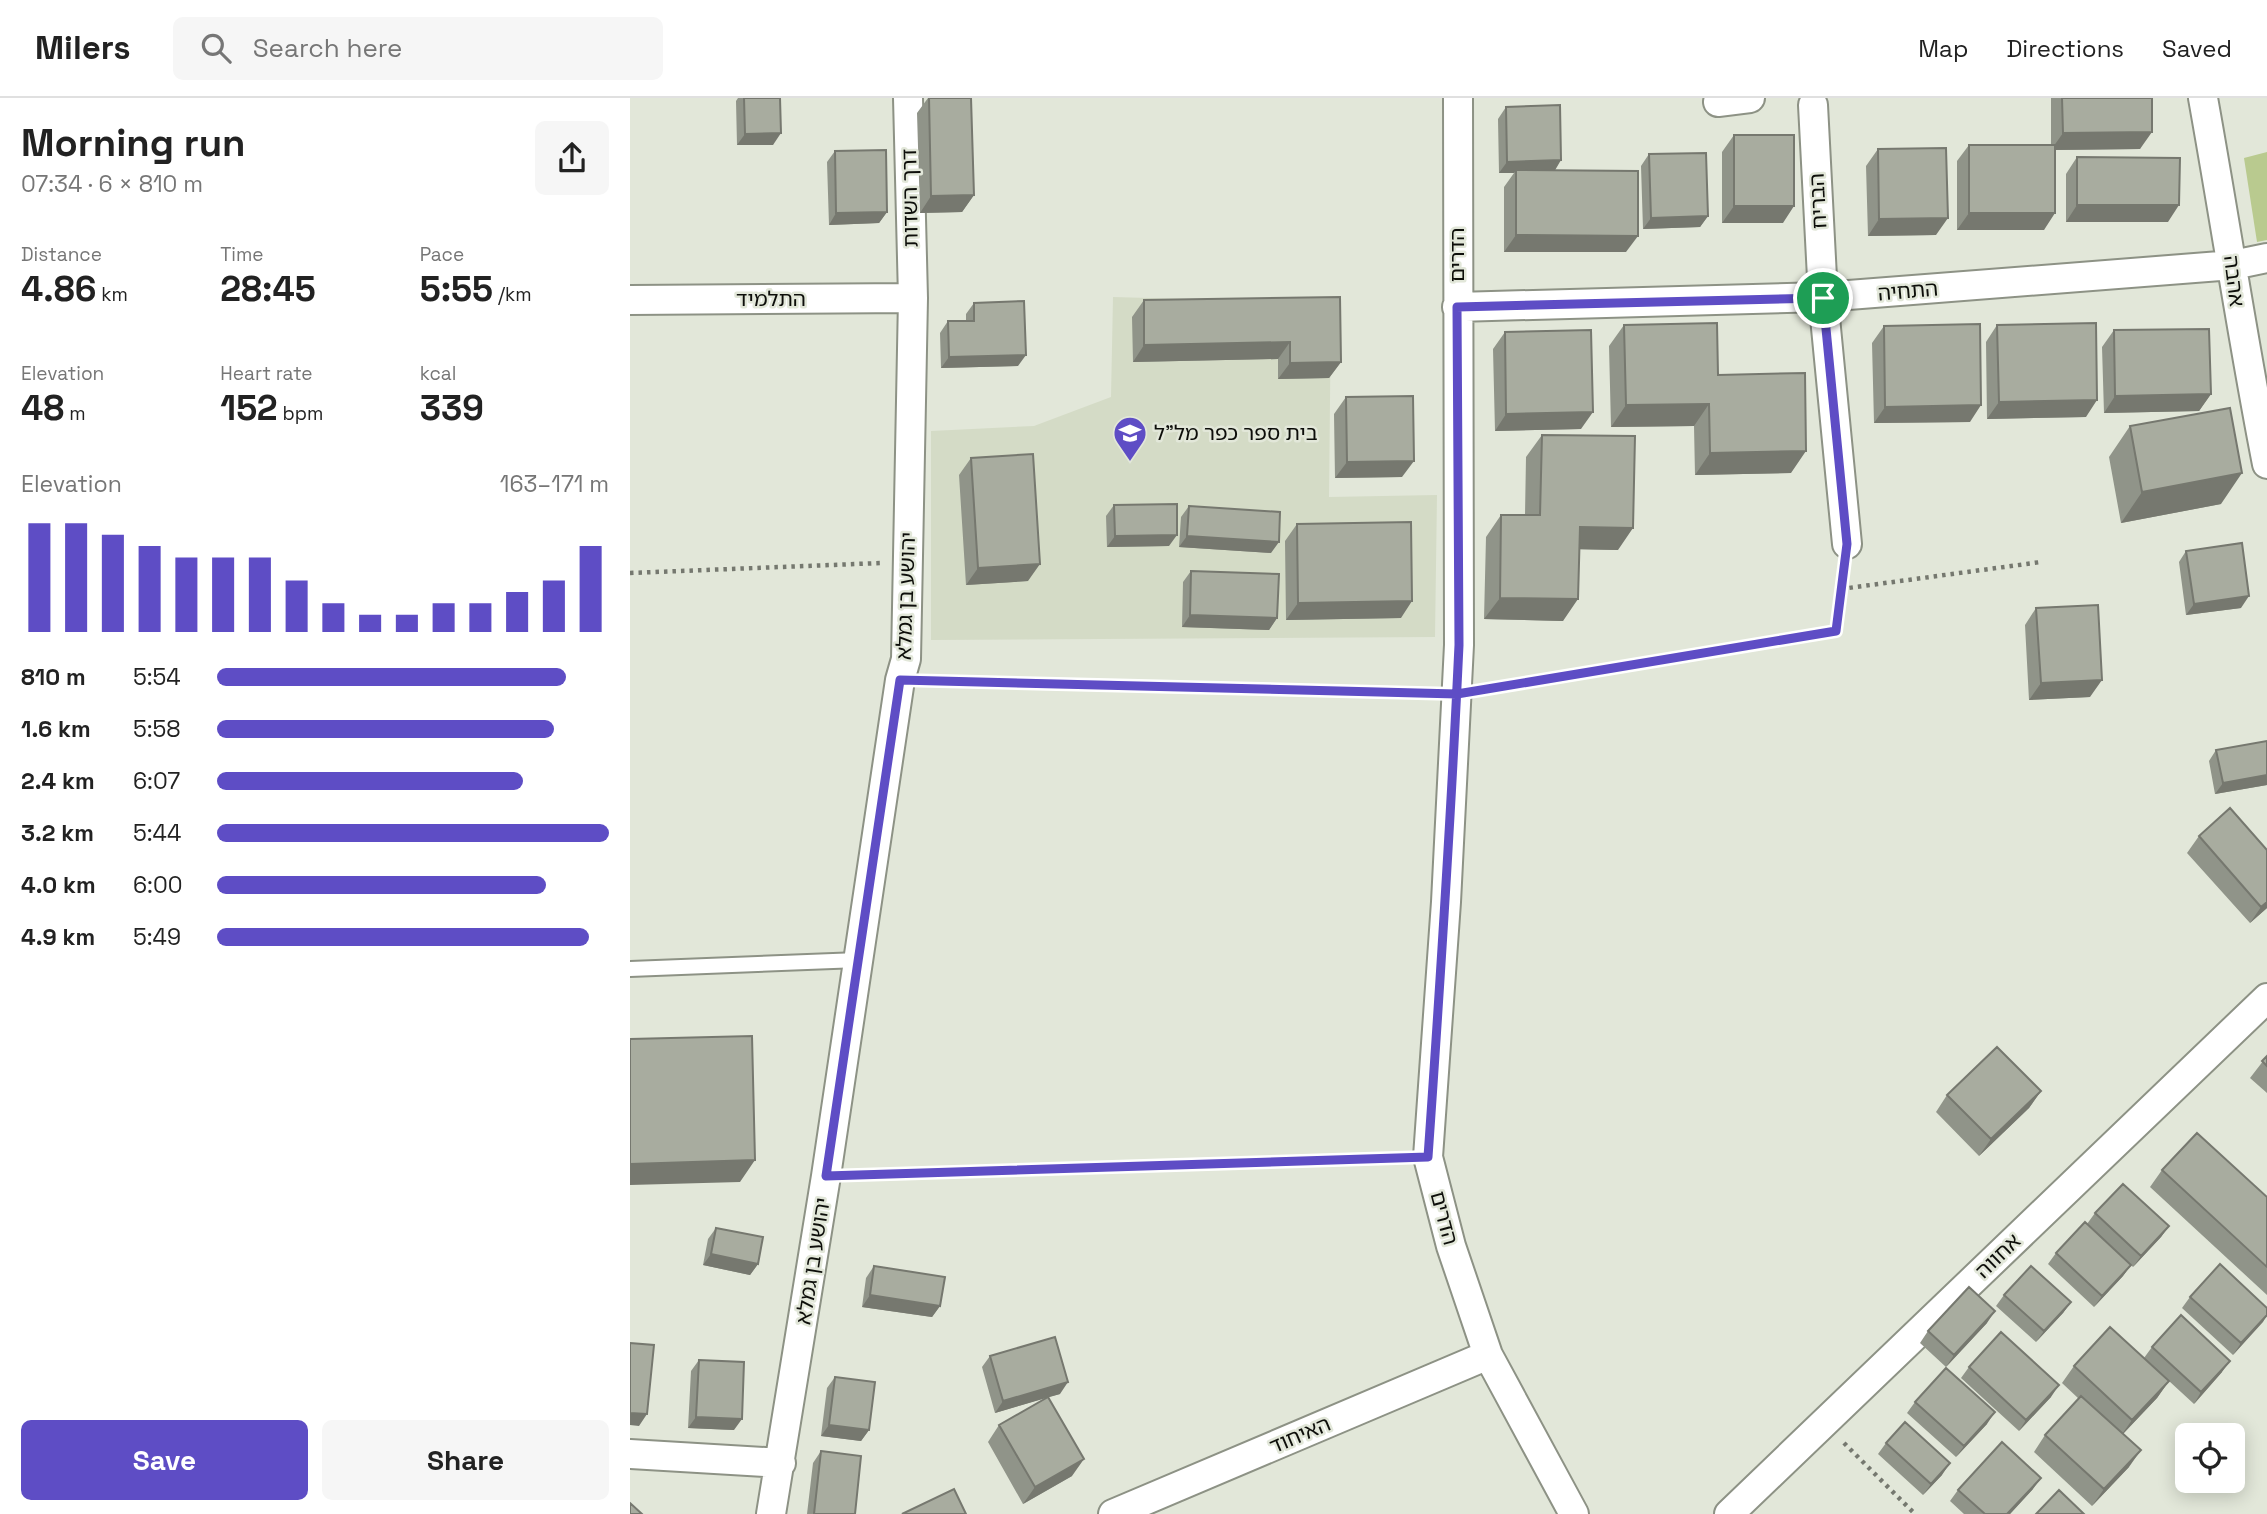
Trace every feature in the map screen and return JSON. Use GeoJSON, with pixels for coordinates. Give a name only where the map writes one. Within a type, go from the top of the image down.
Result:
{"type":"FeatureCollection","features":[{"type":"Feature","properties":{"kind":"street","name":"דרך השדות"},"geometry":{"type":"LineString","coordinates":[[908,98],[913,299]]}},
{"type":"Feature","properties":{"kind":"street","name":"הדרים"},"geometry":{"type":"LineString","coordinates":[[1458,98],[1457,694],[1428,1157],[1451,1246],[1488,1355],[1574,1514]]}},
{"type":"Feature","properties":{"kind":"street"},"geometry":{"type":"LineString","coordinates":[[1718,102],[1750,98]]}},
{"type":"Feature","properties":{"kind":"street","name":"אהבה"},"geometry":{"type":"LineString","coordinates":[[2203,98],[2233,265],[2237,311],[2267,464]]}},
{"type":"Feature","properties":{"kind":"street","name":"הבריח"},"geometry":{"type":"LineString","coordinates":[[1811,101],[1823,298],[1847,544]]}},
{"type":"Feature","properties":{"kind":"street","name":"התחיה"},"geometry":{"type":"LineString","coordinates":[[1457,307],[1823,298],[2233,265],[2267,258]]}},
{"type":"Feature","properties":{"kind":"street","name":"התלמיד"},"geometry":{"type":"LineString","coordinates":[[630,300],[913,299]]}},
{"type":"Feature","properties":{"kind":"street","name":"יהושע בן גמלא"},"geometry":{"type":"LineString","coordinates":[[771,1514],[826,1176],[900,680],[906,659],[913,299]]}},
{"type":"Feature","properties":{"kind":"street","name":"אחווה"},"geometry":{"type":"LineString","coordinates":[[1729,1514],[2267,998]]}},
{"type":"Feature","properties":{"kind":"street","name":"האיחוד"},"geometry":{"type":"LineString","coordinates":[[1112,1514],[1488,1355]]}},
{"type":"Feature","properties":{"kind":"street"},"geometry":{"type":"LineString","coordinates":[[630,1454],[781,1463]]}},
{"type":"Feature","properties":{"kind":"lane"},"geometry":{"type":"LineString","coordinates":[[630,969],[859,960]]}},
{"type":"Feature","properties":{"kind":"path"},"geometry":{"type":"LineString","coordinates":[[900,680],[1457,694],[1836,631],[1847,544]]}},
{"type":"Feature","properties":{"kind":"path"},"geometry":{"type":"LineString","coordinates":[[630,573],[908,562]]}},
{"type":"Feature","properties":{"kind":"path"},"geometry":{"type":"LineString","coordinates":[[1842,589],[2041,562]]}},
{"type":"Feature","properties":{"kind":"path"},"geometry":{"type":"LineString","coordinates":[[826,1176],[1428,1157]]}},
{"type":"Feature","properties":{"kind":"path"},"geometry":{"type":"LineString","coordinates":[[1824,1423],[1915,1514]]}},
{"type":"Feature","properties":{"kind":"shaded area","name":"בית ספר כפר מל\"ל"},"geometry":{"type":"Polygon","coordinates":[[[1113,297],[1331,303],[1329,497],[1437,495],[1435,637],[931,640],[931,431],[1034,426],[1111,397],[1113,297]]]}},
{"type":"Feature","properties":{"kind":"green space"},"geometry":{"type":"Polygon","coordinates":[[[2267,152],[2267,240],[2257,242],[2244,158],[2267,152]]]}},
{"type":"Feature","properties":{"kind":"building"},"geometry":{"type":"Polygon","coordinates":[[[744,98],[780,98],[781,133],[745,134],[744,98]]]}},
{"type":"Feature","properties":{"kind":"building"},"geometry":{"type":"Polygon","coordinates":[[[929,98],[971,98],[974,195],[931,196],[929,98]]]}},
{"type":"Feature","properties":{"kind":"building"},"geometry":{"type":"Polygon","coordinates":[[[2062,98],[2152,98],[2152,132],[2063,133],[2062,98]]]}},
{"type":"Feature","properties":{"kind":"building"},"geometry":{"type":"Polygon","coordinates":[[[1560,105],[1561,160],[1507,162],[1506,107],[1560,105]]]}},
{"type":"Feature","properties":{"kind":"building"},"geometry":{"type":"Polygon","coordinates":[[[1734,135],[1794,135],[1794,206],[1734,206],[1734,135]]]}},
{"type":"Feature","properties":{"kind":"building"},"geometry":{"type":"Polygon","coordinates":[[[1969,145],[2055,145],[2055,213],[1969,213],[1969,145]]]}},
{"type":"Feature","properties":{"kind":"building"},"geometry":{"type":"Polygon","coordinates":[[[1946,148],[1948,218],[1879,219],[1878,149],[1946,148]]]}},
{"type":"Feature","properties":{"kind":"building"},"geometry":{"type":"Polygon","coordinates":[[[886,150],[887,212],[836,213],[835,151],[886,150]]]}},
{"type":"Feature","properties":{"kind":"building"},"geometry":{"type":"Polygon","coordinates":[[[1706,153],[1708,216],[1651,218],[1649,154],[1706,153]]]}},
{"type":"Feature","properties":{"kind":"building"},"geometry":{"type":"Polygon","coordinates":[[[2077,157],[2180,158],[2179,205],[2077,205],[2077,157]]]}},
{"type":"Feature","properties":{"kind":"building"},"geometry":{"type":"Polygon","coordinates":[[[1516,170],[1638,171],[1638,236],[1516,235],[1516,170]]]}},
{"type":"Feature","properties":{"kind":"building"},"geometry":{"type":"Polygon","coordinates":[[[1340,297],[1341,362],[1290,363],[1290,342],[1144,345],[1144,300],[1340,297]]]}},
{"type":"Feature","properties":{"kind":"building"},"geometry":{"type":"Polygon","coordinates":[[[1024,301],[1026,355],[949,357],[948,321],[974,321],[974,303],[1024,301]]]}},
{"type":"Feature","properties":{"kind":"building"},"geometry":{"type":"Polygon","coordinates":[[[1717,323],[1718,375],[1805,373],[1806,451],[1710,453],[1709,404],[1626,405],[1624,325],[1717,323]]]}},
{"type":"Feature","properties":{"kind":"building"},"geometry":{"type":"Polygon","coordinates":[[[2096,323],[2097,400],[1999,402],[1997,325],[2096,323]]]}},
{"type":"Feature","properties":{"kind":"building"},"geometry":{"type":"Polygon","coordinates":[[[1980,324],[1981,405],[1885,407],[1884,326],[1980,324]]]}},
{"type":"Feature","properties":{"kind":"building"},"geometry":{"type":"Polygon","coordinates":[[[2209,329],[2211,394],[2115,396],[2114,330],[2209,329]]]}},
{"type":"Feature","properties":{"kind":"building"},"geometry":{"type":"Polygon","coordinates":[[[1591,330],[1593,412],[1506,414],[1505,332],[1591,330]]]}},
{"type":"Feature","properties":{"kind":"building"},"geometry":{"type":"Polygon","coordinates":[[[1413,396],[1414,461],[1347,462],[1346,397],[1413,396]]]}},
{"type":"Feature","properties":{"kind":"building"},"geometry":{"type":"Polygon","coordinates":[[[2230,408],[2242,473],[2142,492],[2130,426],[2230,408]]]}},
{"type":"Feature","properties":{"kind":"building"},"geometry":{"type":"Polygon","coordinates":[[[1542,435],[1635,436],[1633,528],[1580,527],[1578,599],[1500,598],[1501,515],[1540,515],[1542,435]]]}},
{"type":"Feature","properties":{"kind":"building"},"geometry":{"type":"Polygon","coordinates":[[[1033,454],[1040,564],[978,568],[971,458],[1033,454]]]}},
{"type":"Feature","properties":{"kind":"building"},"geometry":{"type":"Polygon","coordinates":[[[1177,504],[1177,535],[1115,536],[1114,505],[1177,504]]]}},
{"type":"Feature","properties":{"kind":"building"},"geometry":{"type":"Polygon","coordinates":[[[1189,506],[1280,512],[1279,542],[1187,536],[1189,506]]]}},
{"type":"Feature","properties":{"kind":"building"},"geometry":{"type":"Polygon","coordinates":[[[1411,522],[1412,601],[1298,603],[1297,524],[1411,522]]]}},
{"type":"Feature","properties":{"kind":"building"},"geometry":{"type":"Polygon","coordinates":[[[2242,543],[2249,596],[2194,604],[2186,551],[2242,543]]]}},
{"type":"Feature","properties":{"kind":"building"},"geometry":{"type":"Polygon","coordinates":[[[1191,571],[1279,574],[1277,618],[1190,615],[1191,571]]]}},
{"type":"Feature","properties":{"kind":"building"},"geometry":{"type":"Polygon","coordinates":[[[2098,605],[2102,680],[2041,683],[2036,608],[2098,605]]]}},
{"type":"Feature","properties":{"kind":"building"},"geometry":{"type":"Polygon","coordinates":[[[2267,741],[2267,775],[2223,783],[2216,750],[2267,741]]]}},
{"type":"Feature","properties":{"kind":"building"},"geometry":{"type":"Polygon","coordinates":[[[2230,808],[2267,850],[2267,902],[2261,907],[2199,836],[2230,808]]]}},
{"type":"Feature","properties":{"kind":"building"},"geometry":{"type":"Polygon","coordinates":[[[752,1036],[755,1160],[630,1164],[630,1039],[752,1036]]]}},
{"type":"Feature","properties":{"kind":"building"},"geometry":{"type":"Polygon","coordinates":[[[1997,1047],[2041,1091],[1991,1139],[1947,1095],[1997,1047]]]}},
{"type":"Feature","properties":{"kind":"building"},"geometry":{"type":"Polygon","coordinates":[[[2197,1133],[2267,1197],[2267,1267],[2162,1170],[2197,1133]]]}},
{"type":"Feature","properties":{"kind":"building"},"geometry":{"type":"Polygon","coordinates":[[[2123,1184],[2169,1226],[2141,1256],[2095,1213],[2123,1184]]]}},
{"type":"Feature","properties":{"kind":"building"},"geometry":{"type":"Polygon","coordinates":[[[2085,1222],[2131,1265],[2102,1296],[2056,1253],[2085,1222]]]}},
{"type":"Feature","properties":{"kind":"building"},"geometry":{"type":"Polygon","coordinates":[[[716,1228],[763,1237],[758,1264],[711,1254],[716,1228]]]}},
{"type":"Feature","properties":{"kind":"building"},"geometry":{"type":"Polygon","coordinates":[[[2220,1264],[2267,1308],[2267,1315],[2241,1343],[2190,1297],[2220,1264]]]}},
{"type":"Feature","properties":{"kind":"building"},"geometry":{"type":"Polygon","coordinates":[[[874,1266],[945,1277],[940,1306],[870,1295],[874,1266]]]}},
{"type":"Feature","properties":{"kind":"building"},"geometry":{"type":"Polygon","coordinates":[[[2031,1266],[2071,1302],[2044,1331],[2004,1295],[2031,1266]]]}},
{"type":"Feature","properties":{"kind":"building"},"geometry":{"type":"Polygon","coordinates":[[[1969,1287],[1995,1311],[1954,1355],[1928,1331],[1969,1287]]]}},
{"type":"Feature","properties":{"kind":"building"},"geometry":{"type":"Polygon","coordinates":[[[2181,1315],[2230,1361],[2201,1392],[2152,1347],[2181,1315]]]}},
{"type":"Feature","properties":{"kind":"building"},"geometry":{"type":"Polygon","coordinates":[[[2110,1327],[2169,1381],[2132,1420],[2074,1366],[2110,1327]]]}},
{"type":"Feature","properties":{"kind":"building"},"geometry":{"type":"Polygon","coordinates":[[[2001,1332],[2059,1385],[2026,1420],[1969,1367],[2001,1332]]]}},
{"type":"Feature","properties":{"kind":"building"},"geometry":{"type":"Polygon","coordinates":[[[1055,1337],[1068,1382],[1003,1401],[990,1356],[1055,1337]]]}},
{"type":"Feature","properties":{"kind":"building"},"geometry":{"type":"Polygon","coordinates":[[[630,1343],[654,1345],[647,1414],[630,1413],[630,1343]]]}},
{"type":"Feature","properties":{"kind":"building"},"geometry":{"type":"Polygon","coordinates":[[[699,1360],[744,1362],[742,1419],[696,1417],[699,1360]]]}},
{"type":"Feature","properties":{"kind":"building"},"geometry":{"type":"Polygon","coordinates":[[[1946,1368],[1995,1412],[1964,1446],[1915,1402],[1946,1368]]]}},
{"type":"Feature","properties":{"kind":"building"},"geometry":{"type":"Polygon","coordinates":[[[835,1377],[875,1382],[869,1430],[829,1425],[835,1377]]]}},
{"type":"Feature","properties":{"kind":"building"},"geometry":{"type":"Polygon","coordinates":[[[2081,1396],[2141,1450],[2104,1489],[2045,1435],[2081,1396]]]}},
{"type":"Feature","properties":{"kind":"building"},"geometry":{"type":"Polygon","coordinates":[[[1048,1397],[1084,1459],[1035,1487],[999,1425],[1048,1397]]]}},
{"type":"Feature","properties":{"kind":"building"},"geometry":{"type":"Polygon","coordinates":[[[1905,1422],[1950,1463],[1931,1484],[1886,1443],[1905,1422]]]}},
{"type":"Feature","properties":{"kind":"building"},"geometry":{"type":"Polygon","coordinates":[[[2002,1442],[2041,1478],[2007,1514],[1985,1514],[1958,1490],[2002,1442]]]}},
{"type":"Feature","properties":{"kind":"building"},"geometry":{"type":"Polygon","coordinates":[[[821,1451],[861,1456],[855,1514],[814,1514],[821,1451]]]}},
{"type":"Feature","properties":{"kind":"building"},"geometry":{"type":"Polygon","coordinates":[[[954,1489],[966,1514],[902,1514],[954,1489]]]}},
{"type":"Feature","properties":{"kind":"building"},"geometry":{"type":"Polygon","coordinates":[[[2059,1490],[2084,1514],[2036,1514],[2059,1490]]]}},
{"type":"Feature","properties":{"kind":"building"},"geometry":{"type":"Polygon","coordinates":[[[630,1503],[642,1514],[630,1514],[630,1503]]]}},
{"type":"Feature","properties":{"kind":"place","name":"בית ספר כפר מל\"ל"},"geometry":{"type":"Point","coordinates":[1130,463]}},
{"type":"Feature","properties":{"kind":"route"},"geometry":{"type":"LineString","coordinates":[[1823,298],[1457,307],[1459,645],[1457,694],[1446,902],[1428,1157],[826,1176],[900,680],[1457,694],[1836,631],[1847,544],[1823,298]]}}]}
